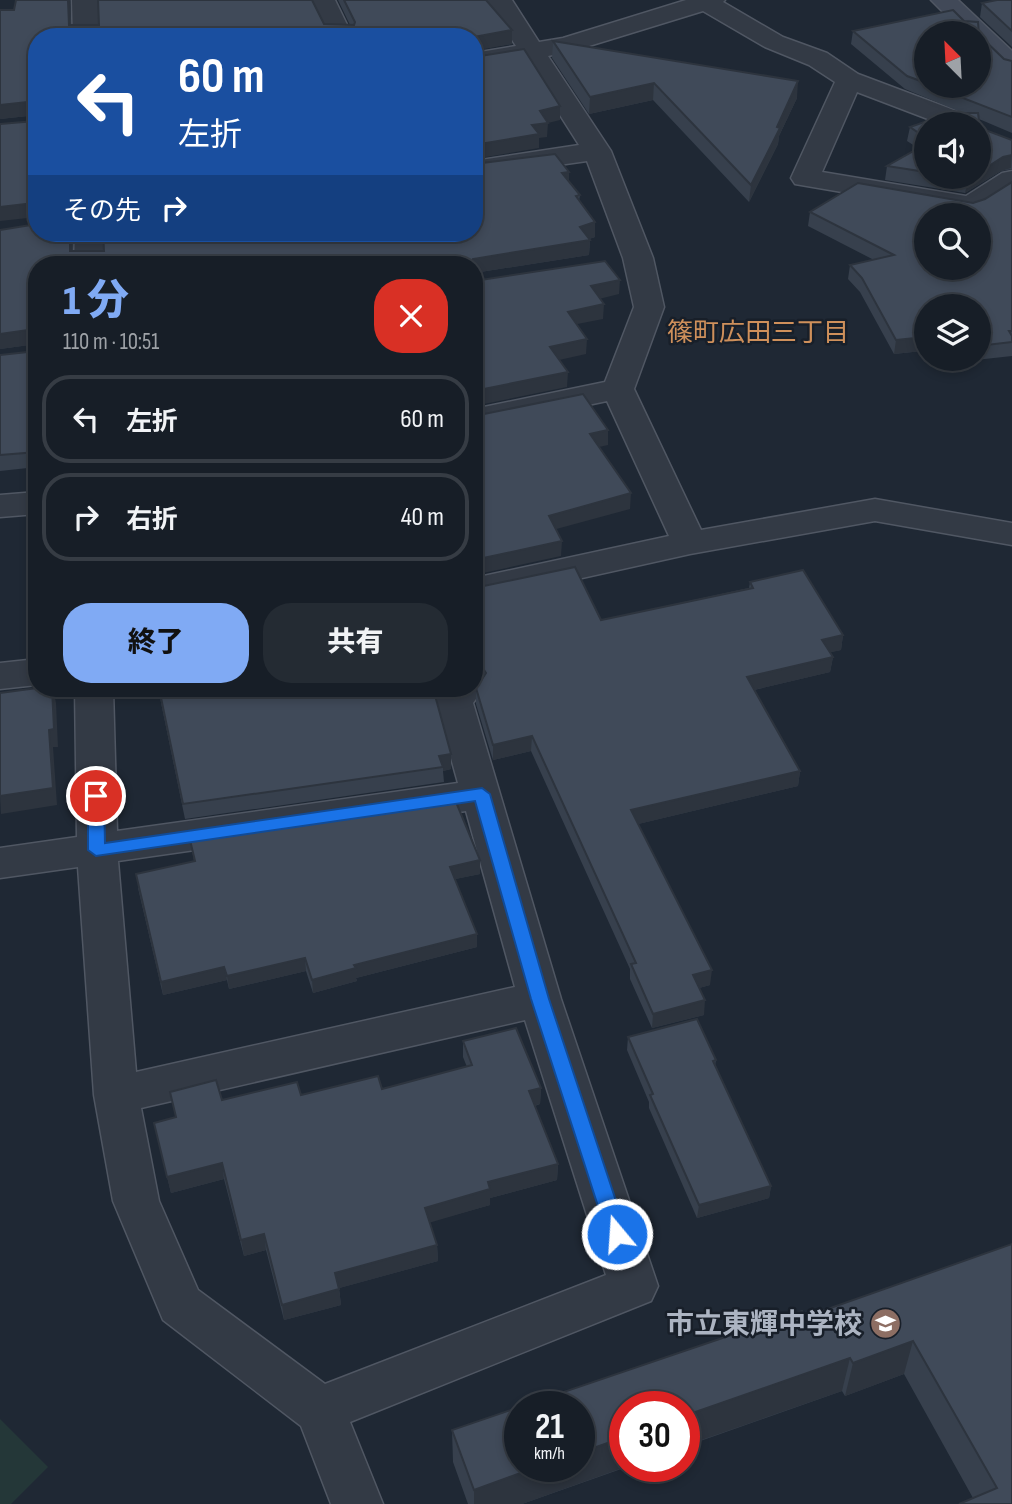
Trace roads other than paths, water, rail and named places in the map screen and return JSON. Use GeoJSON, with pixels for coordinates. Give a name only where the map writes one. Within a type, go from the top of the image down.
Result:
{"type":"FeatureCollection","features":[{"type":"Feature","properties":{"kind":"street"},"geometry":{"type":"LineString","coordinates":[[85,0],[86,28]]}},
{"type":"Feature","properties":{"kind":"street"},"geometry":{"type":"LineString","coordinates":[[322,0],[336,28]]}},
{"type":"Feature","properties":{"kind":"street"},"geometry":{"type":"LineString","coordinates":[[499,0],[597,151],[625,260],[649,307],[618,389],[690,543]]}},
{"type":"Feature","properties":{"kind":"street"},"geometry":{"type":"LineString","coordinates":[[944,0],[1012,65]]}},
{"type":"Feature","properties":{"kind":"street"},"geometry":{"type":"LineString","coordinates":[[483,60],[567,45],[706,1],[774,42],[818,59],[849,80],[933,112]]}},
{"type":"Feature","properties":{"kind":"street"},"geometry":{"type":"LineString","coordinates":[[849,80],[805,178],[971,205],[1012,179]]}},
{"type":"Feature","properties":{"kind":"street"},"geometry":{"type":"LineString","coordinates":[[483,168],[597,151]]}},
{"type":"Feature","properties":{"kind":"street"},"geometry":{"type":"LineString","coordinates":[[483,417],[618,389]]}},
{"type":"Feature","properties":{"kind":"street"},"geometry":{"type":"LineString","coordinates":[[0,506],[28,504]]}},
{"type":"Feature","properties":{"kind":"street"},"geometry":{"type":"LineString","coordinates":[[483,588],[690,543],[875,510],[1012,534]]}},
{"type":"Feature","properties":{"kind":"street"},"geometry":{"type":"LineString","coordinates":[[0,676],[28,672]]}},
{"type":"Feature","properties":{"kind":"street"},"geometry":{"type":"LineString","coordinates":[[94,697],[96,850],[116,1095],[136,1201],[180,1304],[320,1410],[357,1504]]}},
{"type":"Feature","properties":{"kind":"street"},"geometry":{"type":"LineString","coordinates":[[320,1410],[634,1286],[540,999],[454,701],[457,697]]}},
{"type":"Feature","properties":{"kind":"street"},"geometry":{"type":"LineString","coordinates":[[0,863],[482,794]]}},
{"type":"Feature","properties":{"kind":"street"},"geometry":{"type":"LineString","coordinates":[[116,1095],[540,999]]}},
{"type":"Feature","properties":{"kind":"place","name":"市立東輝中学校"},"geometry":{"type":"Point","coordinates":[885,1323]}},
{"type":"Feature","properties":{"kind":"district","name":"篠町広田三丁目"},"geometry":{"type":"Point","coordinates":[758,332]}}]}
